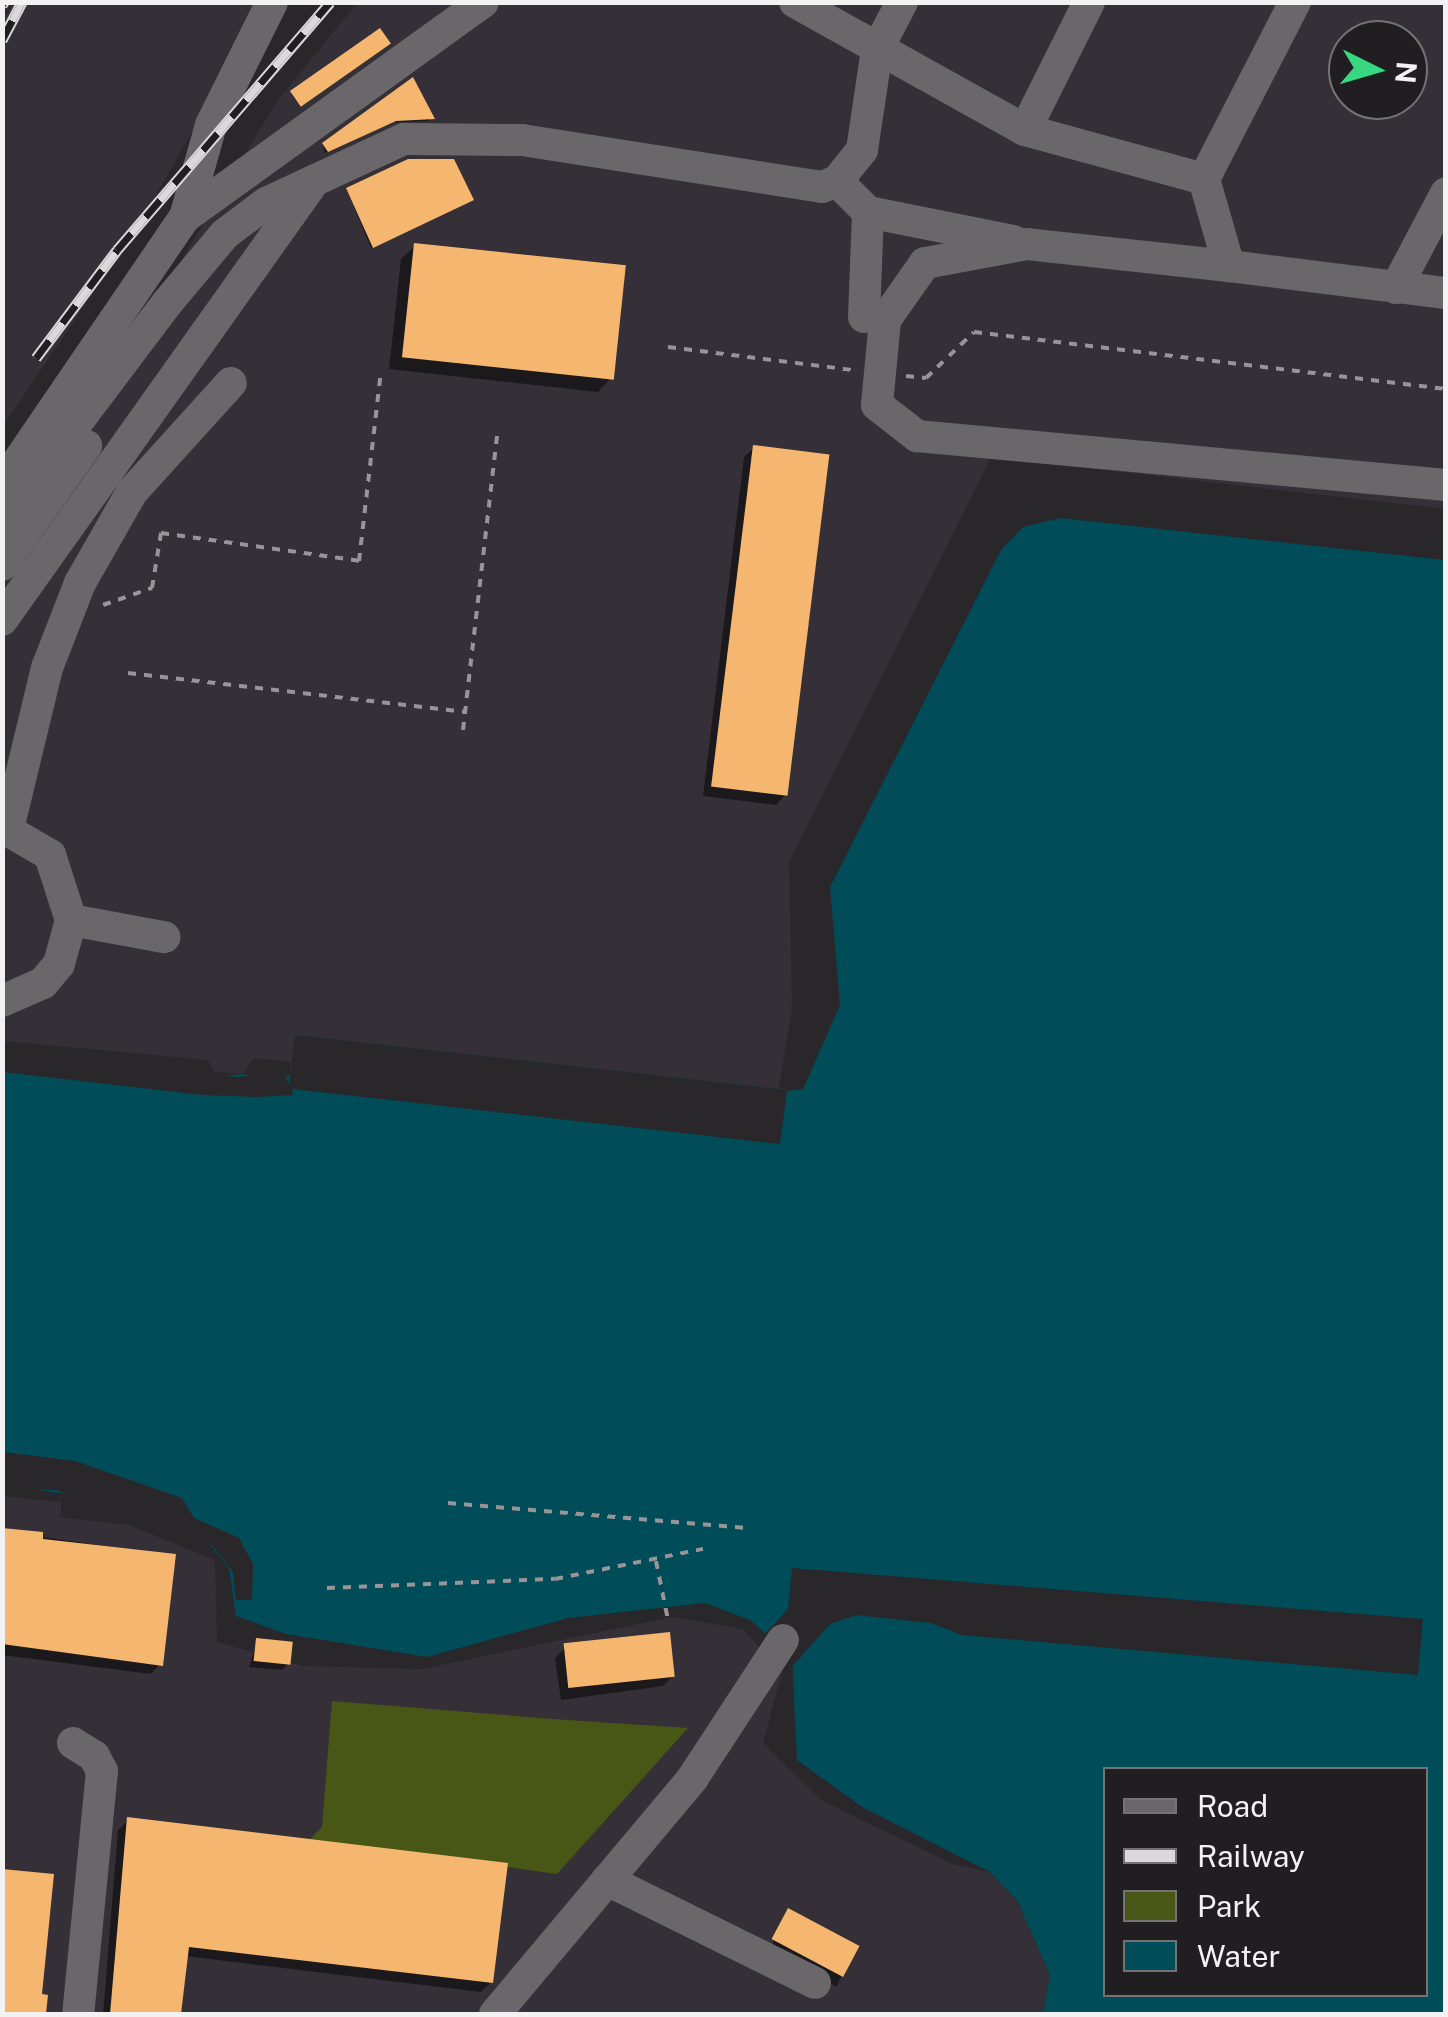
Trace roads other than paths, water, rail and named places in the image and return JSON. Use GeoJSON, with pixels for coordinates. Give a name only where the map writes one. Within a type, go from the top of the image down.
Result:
{"type":"FeatureCollection","features":[{"type":"Feature","properties":{"kind":"street"},"geometry":{"type":"LineString","coordinates":[[2,485],[185,217],[212,125],[272,2]]}},
{"type":"Feature","properties":{"kind":"street"},"geometry":{"type":"LineString","coordinates":[[185,217],[483,2]]}},
{"type":"Feature","properties":{"kind":"street"},"geometry":{"type":"LineString","coordinates":[[795,2],[1024,130],[1204,179]]}},
{"type":"Feature","properties":{"kind":"street"},"geometry":{"type":"LineString","coordinates":[[2,522],[224,234],[320,173],[404,139],[522,140],[807,187],[837,180],[870,130],[877,50],[902,2]]}},
{"type":"Feature","properties":{"kind":"street"},"geometry":{"type":"LineString","coordinates":[[1024,130],[1089,2]]}},
{"type":"Feature","properties":{"kind":"street"},"geometry":{"type":"LineString","coordinates":[[1229,266],[1204,179],[1296,2]]}},
{"type":"Feature","properties":{"kind":"street"},"geometry":{"type":"LineString","coordinates":[[2,565],[227,260],[320,173]]}},
{"type":"Feature","properties":{"kind":"street"},"geometry":{"type":"LineString","coordinates":[[2,620],[320,173]]}},
{"type":"Feature","properties":{"kind":"street"},"geometry":{"type":"LineString","coordinates":[[837,180],[868,212],[1027,244],[1446,293]]}},
{"type":"Feature","properties":{"kind":"street"},"geometry":{"type":"LineString","coordinates":[[1396,288],[1446,194]]}},
{"type":"Feature","properties":{"kind":"street"},"geometry":{"type":"LineString","coordinates":[[864,317],[868,212]]}},
{"type":"Feature","properties":{"kind":"street"},"geometry":{"type":"LineString","coordinates":[[2,591],[278,216]]}},
{"type":"Feature","properties":{"kind":"street"},"geometry":{"type":"LineString","coordinates":[[1027,244],[925,262],[885,320],[877,405],[917,436],[1446,485]]}},
{"type":"Feature","properties":{"kind":"street"},"geometry":{"type":"LineString","coordinates":[[2,1001],[43,983],[59,964],[71,920],[68,893],[50,854],[6,828],[47,668],[89,595],[132,492],[232,383]]}},
{"type":"Feature","properties":{"kind":"street"},"geometry":{"type":"LineString","coordinates":[[71,920],[164,937]]}},
{"type":"Feature","properties":{"kind":"street"},"geometry":{"type":"LineString","coordinates":[[495,2014],[692,1779],[783,1640]]}},
{"type":"Feature","properties":{"kind":"street"},"geometry":{"type":"LineString","coordinates":[[74,1743],[94,1756],[102,1771],[78,2014]]}},
{"type":"Feature","properties":{"kind":"street"},"geometry":{"type":"LineString","coordinates":[[607,1880],[815,1983]]}},
{"type":"Feature","properties":{"kind":"water"},"geometry":{"type":"Polygon","coordinates":[[[1012,506],[1445,535],[1445,2014],[1043,2014],[1050,1975],[1017,1900],[990,1872],[862,1807],[797,1760],[792,1657],[750,1620],[705,1603],[568,1618],[427,1657],[286,1634],[236,1616],[229,1568],[210,1545],[172,1537],[76,1496],[3,1484],[2,1057],[203,1078],[244,1074],[278,1083],[291,1073],[295,1035],[787,1090],[824,1013],[828,965],[817,893],[1012,506]]]}},
{"type":"Feature","properties":{"kind":"railway"},"geometry":{"type":"LineString","coordinates":[[2,40],[22,2]]}},
{"type":"Feature","properties":{"kind":"railway"},"geometry":{"type":"LineString","coordinates":[[36,358],[117,250],[330,2]]}}]}
